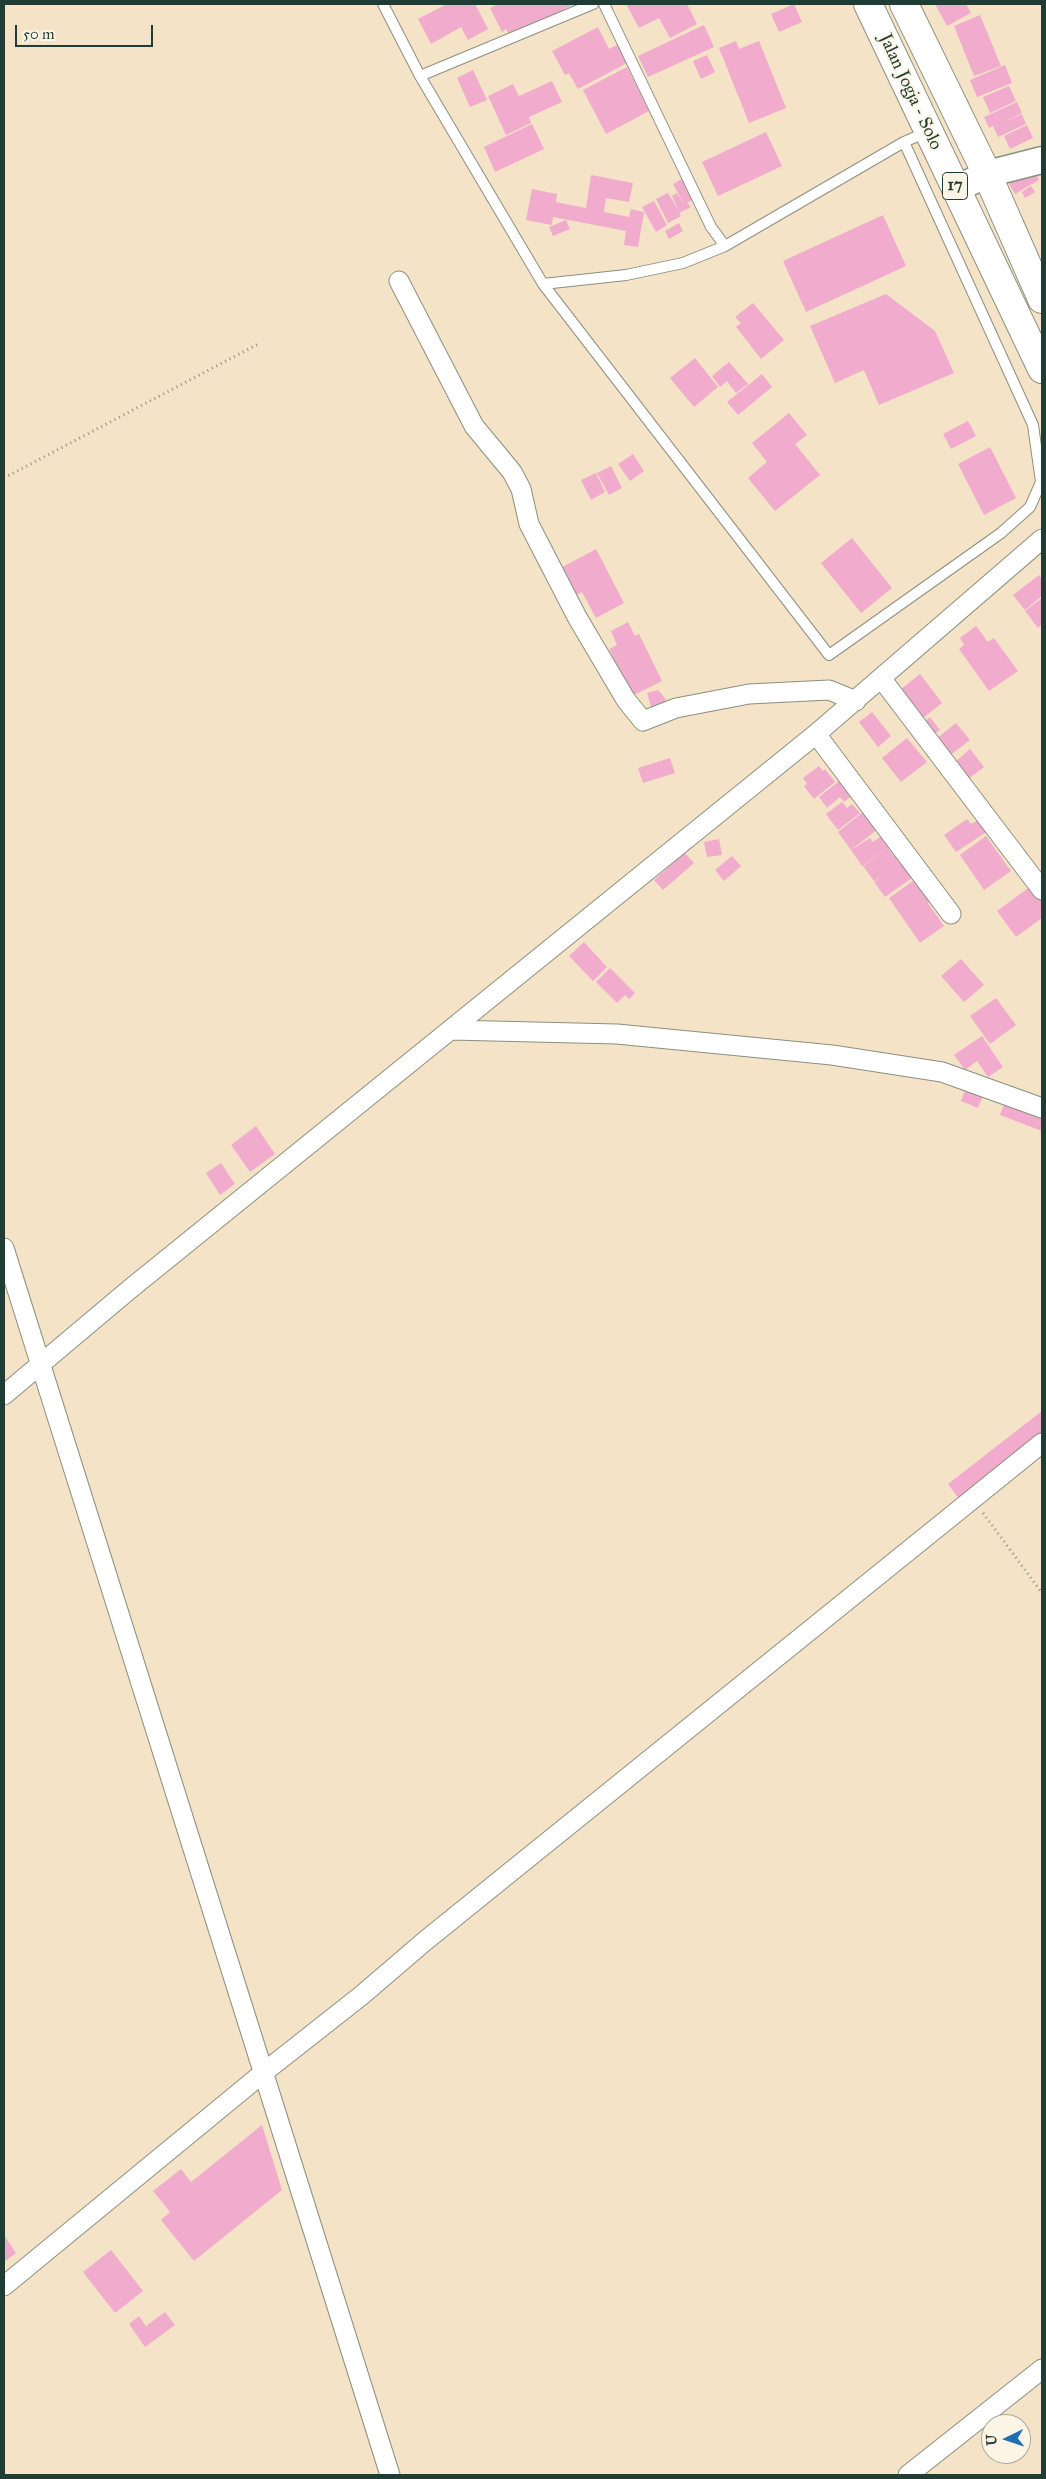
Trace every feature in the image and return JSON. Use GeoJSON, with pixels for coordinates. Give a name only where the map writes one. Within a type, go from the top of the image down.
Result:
{"type":"FeatureCollection","features":[{"type":"Feature","properties":{"kind":"highway","name":"Jalan Jogja - Solo"},"geometry":{"type":"LineString","coordinates":[[868,4],[1042,369]]}},
{"type":"Feature","properties":{"kind":"highway","name":"Jalan Jogja - Solo"},"geometry":{"type":"LineString","coordinates":[[904,4],[987,174],[1042,299]]}},
{"type":"Feature","properties":{"kind":"main road"},"geometry":{"type":"LineString","coordinates":[[956,189],[987,174],[1042,160]]}},
{"type":"Feature","properties":{"kind":"street"},"geometry":{"type":"LineString","coordinates":[[399,281],[474,426],[512,472],[521,488],[529,524],[577,617],[626,700],[643,721],[676,708],[749,694],[829,690],[856,701]]}},
{"type":"Feature","properties":{"kind":"street"},"geometry":{"type":"LineString","coordinates":[[4,1395],[40,1362],[816,734],[1042,539]]}},
{"type":"Feature","properties":{"kind":"street"},"geometry":{"type":"LineString","coordinates":[[881,678],[1042,890]]}},
{"type":"Feature","properties":{"kind":"street"},"geometry":{"type":"LineString","coordinates":[[816,734],[952,914]]}},
{"type":"Feature","properties":{"kind":"street"},"geometry":{"type":"LineString","coordinates":[[451,1030],[618,1034],[832,1055],[942,1072],[1042,1108]]}},
{"type":"Feature","properties":{"kind":"street"},"geometry":{"type":"LineString","coordinates":[[4,1248],[390,2475]]}},
{"type":"Feature","properties":{"kind":"street"},"geometry":{"type":"LineString","coordinates":[[4,2286],[263,2073],[362,1995],[425,1941],[767,1667],[836,1608],[1042,1443]]}},
{"type":"Feature","properties":{"kind":"street"},"geometry":{"type":"LineString","coordinates":[[908,2475],[1042,2369]]}},
{"type":"Feature","properties":{"kind":"lane"},"geometry":{"type":"LineString","coordinates":[[383,4],[420,76],[543,284],[829,655],[1001,533],[1030,507],[1041,482],[1033,425],[904,142]]}},
{"type":"Feature","properties":{"kind":"lane"},"geometry":{"type":"LineString","coordinates":[[420,76],[593,4]]}},
{"type":"Feature","properties":{"kind":"lane"},"geometry":{"type":"LineString","coordinates":[[604,4],[711,227],[725,246]]}},
{"type":"Feature","properties":{"kind":"lane"},"geometry":{"type":"LineString","coordinates":[[543,284],[626,275],[683,263],[725,246],[904,142],[929,131]]}},
{"type":"Feature","properties":{"kind":"path"},"geometry":{"type":"LineString","coordinates":[[4,478],[260,343]]}},
{"type":"Feature","properties":{"kind":"path"},"geometry":{"type":"LineString","coordinates":[[973,1500],[1042,1593]]}},
{"type":"Feature","properties":{"kind":"building"},"geometry":{"type":"Polygon","coordinates":[[[447,4],[475,4],[488,29],[468,40],[461,27],[431,44],[418,19],[447,4]]]}},
{"type":"Feature","properties":{"kind":"building"},"geometry":{"type":"Polygon","coordinates":[[[498,4],[574,4],[511,37],[506,29],[502,32],[490,8],[498,4]]]}},
{"type":"Feature","properties":{"kind":"building"},"geometry":{"type":"Polygon","coordinates":[[[626,4],[687,4],[697,24],[670,38],[659,18],[639,28],[626,4]]]}},
{"type":"Feature","properties":{"kind":"building"},"geometry":{"type":"Polygon","coordinates":[[[794,4],[802,22],[779,32],[771,14],[794,4]]]}},
{"type":"Feature","properties":{"kind":"building"},"geometry":{"type":"Polygon","coordinates":[[[935,4],[966,4],[971,13],[947,26],[935,4]]]}},
{"type":"Feature","properties":{"kind":"building"},"geometry":{"type":"Polygon","coordinates":[[[980,15],[1001,66],[974,76],[954,26],[980,15]]]}},
{"type":"Feature","properties":{"kind":"building"},"geometry":{"type":"Polygon","coordinates":[[[704,25],[714,47],[648,77],[638,56],[704,25]]]}},
{"type":"Feature","properties":{"kind":"building"},"geometry":{"type":"Polygon","coordinates":[[[598,27],[609,49],[619,44],[629,62],[578,89],[569,73],[565,75],[552,51],[598,27]]]}},
{"type":"Feature","properties":{"kind":"building"},"geometry":{"type":"Polygon","coordinates":[[[736,41],[739,49],[759,41],[786,108],[749,123],[719,48],[736,41]]]}},
{"type":"Feature","properties":{"kind":"building"},"geometry":{"type":"Polygon","coordinates":[[[707,55],[715,72],[701,79],[693,61],[707,55]]]}},
{"type":"Feature","properties":{"kind":"building"},"geometry":{"type":"Polygon","coordinates":[[[1005,65],[1012,83],[977,97],[970,80],[1005,65]]]}},
{"type":"Feature","properties":{"kind":"building"},"geometry":{"type":"Polygon","coordinates":[[[627,67],[649,111],[606,134],[583,90],[627,67]]]}},
{"type":"Feature","properties":{"kind":"building"},"geometry":{"type":"Polygon","coordinates":[[[473,70],[487,100],[470,107],[457,78],[473,70]]]}},
{"type":"Feature","properties":{"kind":"building"},"geometry":{"type":"Polygon","coordinates":[[[552,81],[562,102],[529,117],[531,123],[506,135],[488,96],[513,84],[519,96],[552,81]]]}},
{"type":"Feature","properties":{"kind":"building"},"geometry":{"type":"Polygon","coordinates":[[[1009,86],[1016,101],[990,113],[983,97],[1009,86]]]}},
{"type":"Feature","properties":{"kind":"building"},"geometry":{"type":"Polygon","coordinates":[[[1017,102],[1022,113],[1002,123],[1022,114],[1026,124],[998,137],[993,126],[989,128],[984,117],[1017,102]]]}},
{"type":"Feature","properties":{"kind":"building"},"geometry":{"type":"Polygon","coordinates":[[[532,124],[544,149],[495,172],[484,147],[532,124]]]}},
{"type":"Feature","properties":{"kind":"building"},"geometry":{"type":"Polygon","coordinates":[[[1027,125],[1033,138],[1010,149],[1004,136],[1027,125]]]}},
{"type":"Feature","properties":{"kind":"building"},"geometry":{"type":"Polygon","coordinates":[[[766,132],[782,166],[718,196],[702,162],[766,132]]]}},
{"type":"Feature","properties":{"kind":"building"},"geometry":{"type":"Polygon","coordinates":[[[1033,169],[1039,180],[1015,194],[1009,184],[1033,169]]]}},
{"type":"Feature","properties":{"kind":"building"},"geometry":{"type":"Polygon","coordinates":[[[591,175],[633,183],[629,202],[606,198],[604,212],[629,217],[631,209],[644,212],[638,247],[624,245],[626,231],[553,217],[552,225],[526,220],[532,189],[557,194],[556,202],[586,208],[591,175]]]}},
{"type":"Feature","properties":{"kind":"building"},"geometry":{"type":"Polygon","coordinates":[[[685,177],[696,198],[687,203],[691,207],[679,213],[681,216],[668,223],[656,199],[668,193],[679,211],[672,196],[677,193],[685,205],[673,184],[685,177]]]}},
{"type":"Feature","properties":{"kind":"building"},"geometry":{"type":"Polygon","coordinates":[[[1031,186],[1035,192],[1025,198],[1022,192],[1031,186]]]}},
{"type":"Feature","properties":{"kind":"building"},"geometry":{"type":"Polygon","coordinates":[[[654,201],[667,225],[656,232],[642,207],[654,201]]]}},
{"type":"Feature","properties":{"kind":"building"},"geometry":{"type":"Polygon","coordinates":[[[883,215],[906,266],[806,312],[783,261],[883,215]]]}},
{"type":"Feature","properties":{"kind":"building"},"geometry":{"type":"Polygon","coordinates":[[[566,220],[570,229],[553,236],[549,227],[566,220]]]}},
{"type":"Feature","properties":{"kind":"building"},"geometry":{"type":"Polygon","coordinates":[[[679,223],[683,231],[669,239],[665,231],[679,223]]]}},
{"type":"Feature","properties":{"kind":"building"},"geometry":{"type":"Polygon","coordinates":[[[886,294],[935,331],[954,373],[879,405],[864,370],[835,383],[810,326],[886,294]]]}},
{"type":"Feature","properties":{"kind":"building"},"geometry":{"type":"Polygon","coordinates":[[[753,303],[784,340],[761,359],[736,327],[741,323],[735,317],[753,303]]]}},
{"type":"Feature","properties":{"kind":"building"},"geometry":{"type":"Polygon","coordinates":[[[695,358],[718,387],[694,407],[670,378],[695,358]]]}},
{"type":"Feature","properties":{"kind":"building"},"geometry":{"type":"Polygon","coordinates":[[[729,362],[748,384],[736,393],[727,381],[720,387],[712,376],[729,362]]]}},
{"type":"Feature","properties":{"kind":"building"},"geometry":{"type":"Polygon","coordinates":[[[762,374],[772,387],[738,415],[727,402],[762,374]]]}},
{"type":"Feature","properties":{"kind":"building"},"geometry":{"type":"Polygon","coordinates":[[[789,413],[807,435],[795,444],[820,475],[775,511],[748,478],[767,462],[752,443],[789,413]]]}},
{"type":"Feature","properties":{"kind":"building"},"geometry":{"type":"Polygon","coordinates":[[[968,421],[976,436],[951,449],[943,434],[968,421]]]}},
{"type":"Feature","properties":{"kind":"building"},"geometry":{"type":"Polygon","coordinates":[[[990,447],[1016,498],[984,515],[958,464],[990,447]]]}},
{"type":"Feature","properties":{"kind":"building"},"geometry":{"type":"Polygon","coordinates":[[[633,454],[644,471],[630,481],[618,464],[633,454]]]}},
{"type":"Feature","properties":{"kind":"building"},"geometry":{"type":"Polygon","coordinates":[[[611,466],[622,488],[609,495],[597,473],[611,466]]]}},
{"type":"Feature","properties":{"kind":"building"},"geometry":{"type":"Polygon","coordinates":[[[596,473],[605,492],[591,500],[581,480],[596,473]]]}},
{"type":"Feature","properties":{"kind":"building"},"geometry":{"type":"Polygon","coordinates":[[[852,538],[892,588],[861,613],[821,563],[852,538]]]}},
{"type":"Feature","properties":{"kind":"building"},"geometry":{"type":"Polygon","coordinates":[[[596,549],[624,603],[596,618],[582,592],[569,599],[555,571],[596,549]]]}},
{"type":"Feature","properties":{"kind":"building"},"geometry":{"type":"Polygon","coordinates":[[[1039,575],[1042,580],[1042,596],[1025,610],[1013,595],[1039,575]]]}},
{"type":"Feature","properties":{"kind":"building"},"geometry":{"type":"Polygon","coordinates":[[[1042,598],[1042,624],[1038,628],[1025,611],[1042,598]]]}},
{"type":"Feature","properties":{"kind":"building"},"geometry":{"type":"Polygon","coordinates":[[[628,622],[635,636],[639,634],[662,681],[632,696],[609,649],[617,645],[611,631],[628,622]]]}},
{"type":"Feature","properties":{"kind":"building"},"geometry":{"type":"Polygon","coordinates":[[[976,626],[988,642],[994,638],[1018,671],[989,691],[959,649],[964,645],[960,638],[976,626]]]}},
{"type":"Feature","properties":{"kind":"building"},"geometry":{"type":"Polygon","coordinates":[[[920,674],[942,703],[923,718],[901,689],[920,674]]]}},
{"type":"Feature","properties":{"kind":"building"},"geometry":{"type":"Polygon","coordinates":[[[658,690],[665,698],[667,707],[652,710],[647,693],[658,690]]]}},
{"type":"Feature","properties":{"kind":"building"},"geometry":{"type":"Polygon","coordinates":[[[872,712],[891,736],[878,747],[859,722],[872,712]]]}},
{"type":"Feature","properties":{"kind":"building"},"geometry":{"type":"Polygon","coordinates":[[[930,717],[940,730],[929,738],[919,726],[930,717]]]}},
{"type":"Feature","properties":{"kind":"building"},"geometry":{"type":"Polygon","coordinates":[[[956,723],[970,740],[945,759],[932,742],[956,723]]]}},
{"type":"Feature","properties":{"kind":"building"},"geometry":{"type":"Polygon","coordinates":[[[907,738],[927,762],[901,782],[882,758],[907,738]]]}},
{"type":"Feature","properties":{"kind":"building"},"geometry":{"type":"Polygon","coordinates":[[[970,749],[984,767],[967,780],[954,763],[970,749]]]}},
{"type":"Feature","properties":{"kind":"building"},"geometry":{"type":"Polygon","coordinates":[[[670,758],[675,773],[643,783],[638,768],[670,758]]]}},
{"type":"Feature","properties":{"kind":"building"},"geometry":{"type":"Polygon","coordinates":[[[819,766],[823,771],[825,769],[835,782],[814,799],[804,786],[807,784],[803,778],[819,766]]]}},
{"type":"Feature","properties":{"kind":"building"},"geometry":{"type":"Polygon","coordinates":[[[843,778],[855,793],[844,802],[840,797],[827,808],[819,797],[843,778]]]}},
{"type":"Feature","properties":{"kind":"building"},"geometry":{"type":"Polygon","coordinates":[[[842,802],[847,808],[852,804],[860,813],[838,830],[826,814],[842,802]]]}},
{"type":"Feature","properties":{"kind":"building"},"geometry":{"type":"Polygon","coordinates":[[[864,811],[878,829],[851,850],[838,832],[864,811]]]}},
{"type":"Feature","properties":{"kind":"building"},"geometry":{"type":"Polygon","coordinates":[[[967,819],[971,824],[980,819],[988,831],[956,852],[944,835],[967,819]]]}},
{"type":"Feature","properties":{"kind":"building"},"geometry":{"type":"Polygon","coordinates":[[[884,834],[892,845],[862,866],[851,850],[870,838],[873,842],[884,834]]]}},
{"type":"Feature","properties":{"kind":"building"},"geometry":{"type":"Polygon","coordinates":[[[986,836],[1011,871],[984,890],[960,855],[986,836]]]}},
{"type":"Feature","properties":{"kind":"building"},"geometry":{"type":"Polygon","coordinates":[[[719,839],[722,855],[707,857],[704,842],[719,839]]]}},
{"type":"Feature","properties":{"kind":"building"},"geometry":{"type":"Polygon","coordinates":[[[888,848],[894,856],[899,852],[912,878],[885,897],[874,882],[881,876],[874,881],[863,866],[888,848]]]}},
{"type":"Feature","properties":{"kind":"building"},"geometry":{"type":"Polygon","coordinates":[[[685,853],[694,863],[663,890],[654,880],[685,853]]]}},
{"type":"Feature","properties":{"kind":"building"},"geometry":{"type":"Polygon","coordinates":[[[732,856],[741,866],[724,881],[715,870],[732,856]]]}},
{"type":"Feature","properties":{"kind":"building"},"geometry":{"type":"Polygon","coordinates":[[[917,878],[933,899],[928,903],[944,926],[920,943],[889,898],[917,878]]]}},
{"type":"Feature","properties":{"kind":"building"},"geometry":{"type":"Polygon","coordinates":[[[1031,886],[1042,902],[1042,918],[1016,937],[997,911],[1031,886]]]}},
{"type":"Feature","properties":{"kind":"building"},"geometry":{"type":"Polygon","coordinates":[[[584,942],[607,967],[593,981],[569,956],[584,942]]]}},
{"type":"Feature","properties":{"kind":"building"},"geometry":{"type":"Polygon","coordinates":[[[961,959],[984,985],[964,1002],[941,976],[961,959]]]}},
{"type":"Feature","properties":{"kind":"building"},"geometry":{"type":"Polygon","coordinates":[[[610,968],[635,993],[629,999],[625,995],[617,1003],[596,982],[610,968]]]}},
{"type":"Feature","properties":{"kind":"building"},"geometry":{"type":"Polygon","coordinates":[[[996,998],[1016,1025],[990,1044],[970,1016],[996,998]]]}},
{"type":"Feature","properties":{"kind":"building"},"geometry":{"type":"Polygon","coordinates":[[[982,1036],[1003,1067],[988,1077],[977,1061],[965,1070],[954,1055],[982,1036]]]}},
{"type":"Feature","properties":{"kind":"building"},"geometry":{"type":"Polygon","coordinates":[[[967,1086],[984,1093],[978,1108],[961,1101],[967,1086]]]}},
{"type":"Feature","properties":{"kind":"building"},"geometry":{"type":"Polygon","coordinates":[[[1005,1102],[1042,1116],[1042,1131],[1000,1115],[1005,1102]]]}},
{"type":"Feature","properties":{"kind":"building"},"geometry":{"type":"Polygon","coordinates":[[[256,1126],[275,1154],[250,1172],[231,1145],[256,1126]]]}},
{"type":"Feature","properties":{"kind":"building"},"geometry":{"type":"Polygon","coordinates":[[[221,1163],[235,1184],[220,1195],[206,1173],[221,1163]]]}},
{"type":"Feature","properties":{"kind":"building"},"geometry":{"type":"Polygon","coordinates":[[[1042,1411],[1042,1439],[961,1502],[948,1484],[1042,1411]]]}},
{"type":"Feature","properties":{"kind":"building"},"geometry":{"type":"Polygon","coordinates":[[[262,2125],[282,2190],[194,2261],[161,2220],[170,2212],[153,2191],[181,2169],[191,2182],[262,2125]]]}},
{"type":"Feature","properties":{"kind":"building"},"geometry":{"type":"Polygon","coordinates":[[[4,2235],[16,2253],[4,2262],[4,2235]]]}},
{"type":"Feature","properties":{"kind":"building"},"geometry":{"type":"Polygon","coordinates":[[[111,2250],[143,2291],[115,2313],[83,2272],[111,2250]]]}},
{"type":"Feature","properties":{"kind":"building"},"geometry":{"type":"Polygon","coordinates":[[[165,2312],[175,2325],[145,2347],[129,2324],[139,2316],[146,2326],[165,2312]]]}}]}
